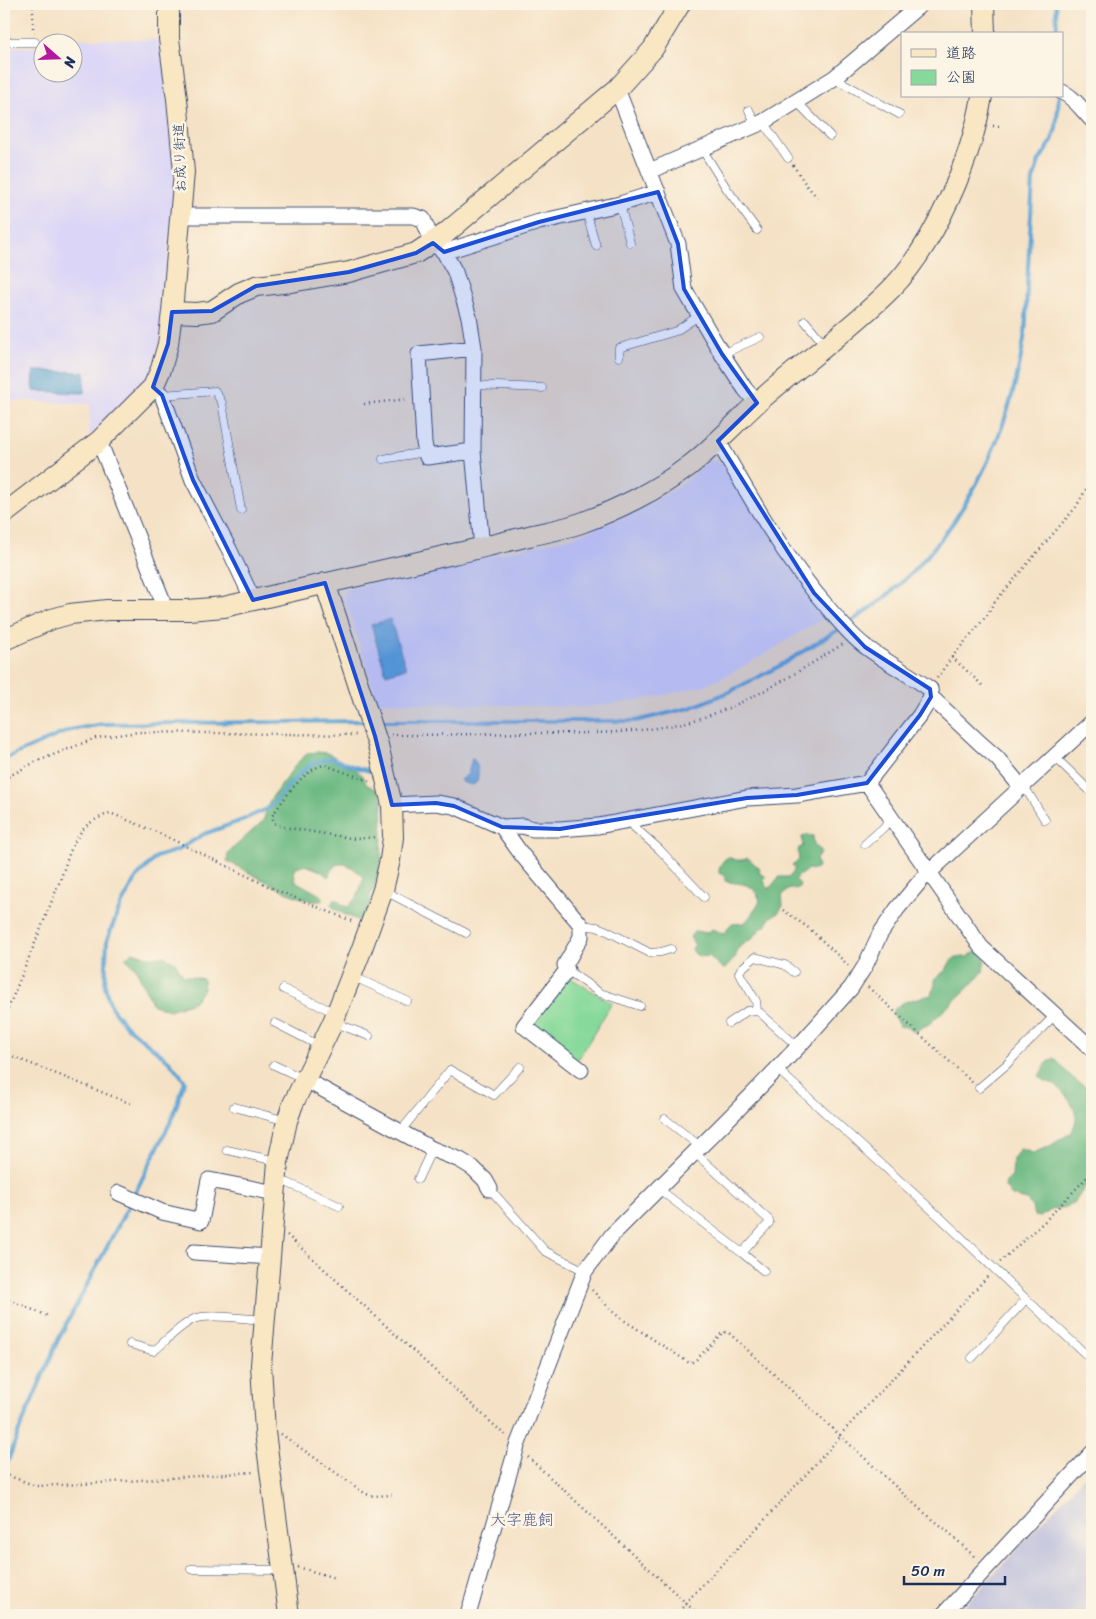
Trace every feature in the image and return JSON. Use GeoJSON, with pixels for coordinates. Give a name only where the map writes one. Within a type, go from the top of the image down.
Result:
{"type":"FeatureCollection","features":[{"type":"Feature","properties":{"kind":"street","name":"お成り街道"},"geometry":{"type":"LineString","coordinates":[[158,391],[172,312],[184,172],[169,39],[169,4]]}},
{"type":"Feature","properties":{"kind":"street"},"geometry":{"type":"LineString","coordinates":[[438,247],[548,149],[618,90],[653,49],[680,4]]}},
{"type":"Feature","properties":{"kind":"street"},"geometry":{"type":"LineString","coordinates":[[650,171],[759,124],[797,102],[834,78],[922,4]]}},
{"type":"Feature","properties":{"kind":"street"},"geometry":{"type":"LineString","coordinates":[[984,4],[985,32]]}},
{"type":"Feature","properties":{"kind":"street"},"geometry":{"type":"LineString","coordinates":[[618,90],[678,244],[684,289],[722,354],[745,389],[757,403]]}},
{"type":"Feature","properties":{"kind":"street"},"geometry":{"type":"LineString","coordinates":[[1064,93],[1070,95],[1078,107],[1092,120]]}},
{"type":"Feature","properties":{"kind":"street"},"geometry":{"type":"LineString","coordinates":[[4,640],[52,619],[70,614],[107,610],[161,611],[224,607],[482,548],[580,523],[648,492],[688,467],[718,442],[757,403],[892,288],[910,267],[928,241],[966,157],[974,134],[982,98]]}},
{"type":"Feature","properties":{"kind":"street"},"geometry":{"type":"LineString","coordinates":[[172,312],[197,313],[212,311],[239,292],[256,286],[349,272],[438,247],[620,204],[658,192]]}},
{"type":"Feature","properties":{"kind":"street"},"geometry":{"type":"LineString","coordinates":[[181,216],[413,216],[423,219],[438,247],[455,272],[469,316],[474,348],[473,452],[482,548]]}},
{"type":"Feature","properties":{"kind":"street"},"geometry":{"type":"LineString","coordinates":[[473,452],[427,457],[424,443],[419,354],[474,348]]}},
{"type":"Feature","properties":{"kind":"street"},"geometry":{"type":"LineString","coordinates":[[4,514],[99,441],[158,391],[193,480],[253,600]]}},
{"type":"Feature","properties":{"kind":"street"},"geometry":{"type":"LineString","coordinates":[[99,441],[162,599],[161,611]]}},
{"type":"Feature","properties":{"kind":"street"},"geometry":{"type":"LineString","coordinates":[[718,442],[757,509],[792,562],[814,593],[839,622],[865,646],[931,693],[997,758],[1023,787]]}},
{"type":"Feature","properties":{"kind":"street"},"geometry":{"type":"LineString","coordinates":[[289,1615],[265,1432],[261,1365],[276,1179],[287,1120],[352,976],[383,890],[390,860],[393,832],[392,805],[388,782],[375,734],[325,583]]}},
{"type":"Feature","properties":{"kind":"street"},"geometry":{"type":"LineString","coordinates":[[392,805],[436,803],[454,806],[502,827],[523,826],[533,829],[560,829],[598,826],[747,798],[797,795],[866,783],[920,715],[931,693]]}},
{"type":"Feature","properties":{"kind":"street"},"geometry":{"type":"LineString","coordinates":[[468,1615],[517,1446],[584,1275],[612,1235],[777,1069],[851,988],[880,934],[897,909],[930,873],[1092,722]]}},
{"type":"Feature","properties":{"kind":"street"},"geometry":{"type":"LineString","coordinates":[[866,783],[981,946],[1092,1049]]}},
{"type":"Feature","properties":{"kind":"street"},"geometry":{"type":"LineString","coordinates":[[502,827],[522,855],[581,925],[581,937],[566,965],[566,970],[524,1026],[581,1070]]}},
{"type":"Feature","properties":{"kind":"street"},"geometry":{"type":"LineString","coordinates":[[304,1079],[432,1149],[460,1160],[473,1168],[485,1180],[490,1189]]}},
{"type":"Feature","properties":{"kind":"street"},"geometry":{"type":"LineString","coordinates":[[120,1193],[162,1212],[201,1221],[209,1180],[276,1179]]}},
{"type":"Feature","properties":{"kind":"street"},"geometry":{"type":"LineString","coordinates":[[194,1252],[270,1257]]}},
{"type":"Feature","properties":{"kind":"street"},"geometry":{"type":"LineString","coordinates":[[943,1615],[1092,1453]]}},
{"type":"Feature","properties":{"kind":"lane"},"geometry":{"type":"LineString","coordinates":[[4,42],[32,42]]}},
{"type":"Feature","properties":{"kind":"lane"},"geometry":{"type":"LineString","coordinates":[[834,78],[899,114]]}},
{"type":"Feature","properties":{"kind":"lane"},"geometry":{"type":"LineString","coordinates":[[797,102],[830,136]]}},
{"type":"Feature","properties":{"kind":"lane"},"geometry":{"type":"LineString","coordinates":[[749,110],[788,158]]}},
{"type":"Feature","properties":{"kind":"lane"},"geometry":{"type":"LineString","coordinates":[[702,149],[756,230]]}},
{"type":"Feature","properties":{"kind":"lane"},"geometry":{"type":"LineString","coordinates":[[620,204],[630,243]]}},
{"type":"Feature","properties":{"kind":"lane"},"geometry":{"type":"LineString","coordinates":[[586,211],[596,246]]}},
{"type":"Feature","properties":{"kind":"lane"},"geometry":{"type":"LineString","coordinates":[[619,357],[618,348],[676,331],[700,315]]}},
{"type":"Feature","properties":{"kind":"lane"},"geometry":{"type":"LineString","coordinates":[[805,321],[826,346]]}},
{"type":"Feature","properties":{"kind":"lane"},"geometry":{"type":"LineString","coordinates":[[722,354],[760,337]]}},
{"type":"Feature","properties":{"kind":"lane"},"geometry":{"type":"LineString","coordinates":[[474,385],[542,388]]}},
{"type":"Feature","properties":{"kind":"lane"},"geometry":{"type":"LineString","coordinates":[[158,391],[215,391],[222,403],[241,510]]}},
{"type":"Feature","properties":{"kind":"lane"},"geometry":{"type":"LineString","coordinates":[[383,460],[426,452]]}},
{"type":"Feature","properties":{"kind":"lane"},"geometry":{"type":"LineString","coordinates":[[1054,757],[1092,793]]}},
{"type":"Feature","properties":{"kind":"lane"},"geometry":{"type":"LineString","coordinates":[[1023,787],[1045,820]]}},
{"type":"Feature","properties":{"kind":"lane"},"geometry":{"type":"LineString","coordinates":[[865,844],[884,827],[890,818]]}},
{"type":"Feature","properties":{"kind":"lane"},"geometry":{"type":"LineString","coordinates":[[631,820],[634,827],[659,849],[704,896]]}},
{"type":"Feature","properties":{"kind":"lane"},"geometry":{"type":"LineString","coordinates":[[383,890],[466,933]]}},
{"type":"Feature","properties":{"kind":"lane"},"geometry":{"type":"LineString","coordinates":[[581,925],[597,927],[607,931],[650,953],[670,949]]}},
{"type":"Feature","properties":{"kind":"lane"},"geometry":{"type":"LineString","coordinates":[[794,972],[785,965],[755,957],[739,973],[756,1002],[757,1010],[798,1047]]}},
{"type":"Feature","properties":{"kind":"lane"},"geometry":{"type":"LineString","coordinates":[[566,970],[600,993],[640,1006]]}},
{"type":"Feature","properties":{"kind":"lane"},"geometry":{"type":"LineString","coordinates":[[352,976],[407,1002]]}},
{"type":"Feature","properties":{"kind":"lane"},"geometry":{"type":"LineString","coordinates":[[283,989],[368,1036]]}},
{"type":"Feature","properties":{"kind":"lane"},"geometry":{"type":"LineString","coordinates":[[729,1023],[747,1012],[757,1010]]}},
{"type":"Feature","properties":{"kind":"lane"},"geometry":{"type":"LineString","coordinates":[[978,1088],[1006,1065],[1055,1015]]}},
{"type":"Feature","properties":{"kind":"lane"},"geometry":{"type":"LineString","coordinates":[[275,1023],[320,1046]]}},
{"type":"Feature","properties":{"kind":"lane"},"geometry":{"type":"LineString","coordinates":[[274,1064],[304,1079]]}},
{"type":"Feature","properties":{"kind":"lane"},"geometry":{"type":"LineString","coordinates":[[400,1132],[450,1070],[494,1095],[520,1067]]}},
{"type":"Feature","properties":{"kind":"lane"},"geometry":{"type":"LineString","coordinates":[[777,1069],[944,1220],[993,1269],[1092,1360]]}},
{"type":"Feature","properties":{"kind":"lane"},"geometry":{"type":"LineString","coordinates":[[234,1107],[287,1120]]}},
{"type":"Feature","properties":{"kind":"lane"},"geometry":{"type":"LineString","coordinates":[[665,1119],[768,1220],[769,1223],[742,1253]]}},
{"type":"Feature","properties":{"kind":"lane"},"geometry":{"type":"LineString","coordinates":[[418,1179],[432,1149]]}},
{"type":"Feature","properties":{"kind":"lane"},"geometry":{"type":"LineString","coordinates":[[227,1150],[276,1179],[339,1206]]}},
{"type":"Feature","properties":{"kind":"lane"},"geometry":{"type":"LineString","coordinates":[[490,1189],[545,1250],[584,1275]]}},
{"type":"Feature","properties":{"kind":"lane"},"geometry":{"type":"LineString","coordinates":[[659,1189],[764,1271]]}},
{"type":"Feature","properties":{"kind":"lane"},"geometry":{"type":"LineString","coordinates":[[972,1358],[1026,1300]]}},
{"type":"Feature","properties":{"kind":"lane"},"geometry":{"type":"LineString","coordinates":[[130,1344],[154,1351],[185,1325],[194,1319],[205,1316],[264,1320]]}},
{"type":"Feature","properties":{"kind":"lane"},"geometry":{"type":"LineString","coordinates":[[190,1569],[283,1566]]}},
{"type":"Feature","properties":{"kind":"path"},"geometry":{"type":"LineString","coordinates":[[33,4],[34,32]]}},
{"type":"Feature","properties":{"kind":"path"},"geometry":{"type":"LineString","coordinates":[[788,158],[817,197]]}},
{"type":"Feature","properties":{"kind":"path"},"geometry":{"type":"LineString","coordinates":[[364,404],[421,398]]}},
{"type":"Feature","properties":{"kind":"path"},"geometry":{"type":"LineString","coordinates":[[931,693],[952,657],[1022,569],[1076,506],[1092,479]]}},
{"type":"Feature","properties":{"kind":"path"},"geometry":{"type":"LineString","coordinates":[[4,779],[36,762],[96,738],[138,732],[584,734],[640,731],[698,718],[760,694],[855,637]]}},
{"type":"Feature","properties":{"kind":"path"},"geometry":{"type":"LineString","coordinates":[[952,657],[982,685]]}},
{"type":"Feature","properties":{"kind":"path"},"geometry":{"type":"LineString","coordinates":[[388,782],[378,783],[361,779],[325,765],[318,765],[297,784],[272,816],[274,823],[283,827],[356,839],[371,839],[393,832]]}},
{"type":"Feature","properties":{"kind":"path"},"geometry":{"type":"LineString","coordinates":[[4,1018],[60,881],[71,849],[86,826],[97,818],[110,813],[159,832],[276,890],[369,928]]}},
{"type":"Feature","properties":{"kind":"path"},"geometry":{"type":"LineString","coordinates":[[783,910],[810,929],[978,1088]]}},
{"type":"Feature","properties":{"kind":"path"},"geometry":{"type":"LineString","coordinates":[[4,1054],[134,1105]]}},
{"type":"Feature","properties":{"kind":"path"},"geometry":{"type":"LineString","coordinates":[[675,1615],[759,1526],[993,1269],[1045,1221],[1092,1172]]}},
{"type":"Feature","properties":{"kind":"path"},"geometry":{"type":"LineString","coordinates":[[272,1231],[284,1232],[699,1615]]}},
{"type":"Feature","properties":{"kind":"path"},"geometry":{"type":"LineString","coordinates":[[584,1275],[611,1310],[688,1362],[692,1363],[696,1360],[723,1332],[730,1333],[986,1568]]}},
{"type":"Feature","properties":{"kind":"path"},"geometry":{"type":"LineString","coordinates":[[4,1298],[48,1316]]}},
{"type":"Feature","properties":{"kind":"path"},"geometry":{"type":"LineString","coordinates":[[265,1432],[278,1432],[366,1494],[374,1496],[392,1495]]}},
{"type":"Feature","properties":{"kind":"path"},"geometry":{"type":"LineString","coordinates":[[4,1474],[36,1486],[270,1471]]}},
{"type":"Feature","properties":{"kind":"path"},"geometry":{"type":"LineString","coordinates":[[283,1566],[335,1578]]}},
{"type":"Feature","properties":{"kind":"highlighted area"},"geometry":{"type":"Polygon","coordinates":[[[658,192],[678,244],[684,289],[722,354],[757,403],[718,441],[814,593],[865,647],[930,689],[931,697],[920,715],[867,783],[797,795],[747,798],[560,829],[502,827],[454,806],[436,803],[392,805],[375,736],[325,583],[253,600],[193,480],[162,395],[153,387],[168,344],[172,312],[212,311],[256,286],[349,272],[416,253],[433,243],[444,252],[539,222],[658,192]]]}},
{"type":"Feature","properties":{"kind":"shaded area"},"geometry":{"type":"Polygon","coordinates":[[[82,39],[162,40],[175,176],[161,337],[151,375],[106,423],[89,436],[90,404],[4,400],[4,46],[32,47],[32,82],[82,82],[82,39]]]}},
{"type":"Feature","properties":{"kind":"shaded area"},"geometry":{"type":"Polygon","coordinates":[[[710,460],[723,464],[828,615],[726,676],[702,686],[656,697],[584,707],[378,702],[344,597],[348,589],[576,536],[640,510],[684,483],[710,460]]]}},
{"type":"Feature","properties":{"kind":"shaded area"},"geometry":{"type":"Polygon","coordinates":[[[1092,1468],[1092,1615],[956,1615],[1092,1468]]]}},
{"type":"Feature","properties":{"kind":"green space"},"geometry":{"type":"Polygon","coordinates":[[[308,753],[330,754],[343,764],[357,771],[362,775],[367,785],[378,790],[383,800],[381,864],[374,889],[370,896],[370,908],[365,923],[331,905],[334,899],[337,899],[342,905],[348,907],[357,897],[364,878],[348,865],[335,865],[328,877],[321,871],[305,865],[294,869],[295,881],[322,896],[323,901],[312,901],[290,894],[227,861],[228,853],[263,821],[270,800],[297,763],[308,753]]]}},
{"type":"Feature","properties":{"kind":"green space"},"geometry":{"type":"Polygon","coordinates":[[[807,835],[813,836],[814,845],[821,853],[816,859],[818,868],[814,870],[808,869],[795,879],[800,884],[799,886],[797,889],[788,890],[782,896],[783,906],[778,913],[770,917],[767,925],[760,929],[753,938],[739,947],[735,958],[725,969],[709,956],[696,955],[692,948],[695,945],[690,937],[695,931],[707,933],[712,929],[724,934],[731,924],[744,923],[760,901],[751,887],[725,881],[725,876],[719,873],[720,865],[724,860],[728,857],[738,860],[748,858],[760,869],[759,873],[765,876],[764,882],[769,889],[779,877],[790,877],[795,868],[792,865],[799,860],[799,848],[803,846],[802,837],[807,835]]]}},
{"type":"Feature","properties":{"kind":"green space"},"geometry":{"type":"Polygon","coordinates":[[[133,952],[148,957],[163,956],[175,962],[183,975],[203,979],[204,989],[193,1002],[170,1010],[153,1005],[135,967],[125,958],[133,952]]]}},
{"type":"Feature","properties":{"kind":"green space"},"geometry":{"type":"Polygon","coordinates":[[[974,952],[980,952],[985,958],[983,972],[968,988],[929,1024],[913,1032],[906,1027],[899,1026],[892,1013],[899,1005],[931,995],[935,988],[935,979],[946,970],[950,962],[956,957],[968,957],[974,952]]]}},
{"type":"Feature","properties":{"kind":"green space"},"geometry":{"type":"Polygon","coordinates":[[[567,976],[612,1003],[576,1063],[529,1026],[567,976]]]}},
{"type":"Feature","properties":{"kind":"green space"},"geometry":{"type":"Polygon","coordinates":[[[1054,1058],[1075,1080],[1092,1088],[1092,1183],[1084,1188],[1075,1202],[1066,1207],[1051,1210],[1040,1217],[1034,1216],[1032,1207],[1027,1200],[1012,1196],[1005,1187],[1006,1181],[1012,1177],[1013,1159],[1020,1149],[1033,1153],[1050,1146],[1072,1132],[1076,1115],[1072,1104],[1057,1087],[1039,1076],[1046,1064],[1054,1058]]]}},
{"type":"Feature","properties":{"kind":"water"},"geometry":{"type":"Polygon","coordinates":[[[34,371],[85,372],[84,393],[33,391],[34,371]]]}},
{"type":"Feature","properties":{"kind":"water"},"geometry":{"type":"Polygon","coordinates":[[[390,619],[406,668],[386,674],[371,625],[390,619]]]}},
{"type":"Feature","properties":{"kind":"water"},"geometry":{"type":"Polygon","coordinates":[[[472,758],[476,763],[478,772],[477,782],[473,785],[460,780],[468,774],[472,758]]]}},
{"type":"Feature","properties":{"kind":"waterway"},"geometry":{"type":"LineString","coordinates":[[1056,4],[1057,32]]}},
{"type":"Feature","properties":{"kind":"waterway"},"geometry":{"type":"LineString","coordinates":[[847,624],[883,599],[914,570],[942,537],[967,501],[987,463],[1003,423],[1016,381],[1025,333],[1033,180],[1039,161],[1052,141],[1056,128],[1059,98]]}},
{"type":"Feature","properties":{"kind":"waterway"},"geometry":{"type":"LineString","coordinates":[[378,721],[635,721],[690,708],[729,692],[776,668],[841,628]]}},
{"type":"Feature","properties":{"kind":"waterway"},"geometry":{"type":"LineString","coordinates":[[4,759],[70,730],[103,724],[363,721]]}},
{"type":"Feature","properties":{"kind":"waterway"},"geometry":{"type":"LineString","coordinates":[[134,1195],[171,1121],[185,1081],[169,1061],[125,1025],[111,1007],[105,986],[107,940],[120,907],[137,877],[156,857],[178,850],[204,834],[269,808],[298,775],[311,764],[331,758],[370,771]]}},
{"type":"Feature","properties":{"kind":"waterway"},"geometry":{"type":"LineString","coordinates":[[4,1472],[19,1431],[58,1340],[131,1201]]}},
{"type":"Feature","properties":{"kind":"district","name":"大字鹿飼"},"geometry":{"type":"Point","coordinates":[522,1519]}}]}
